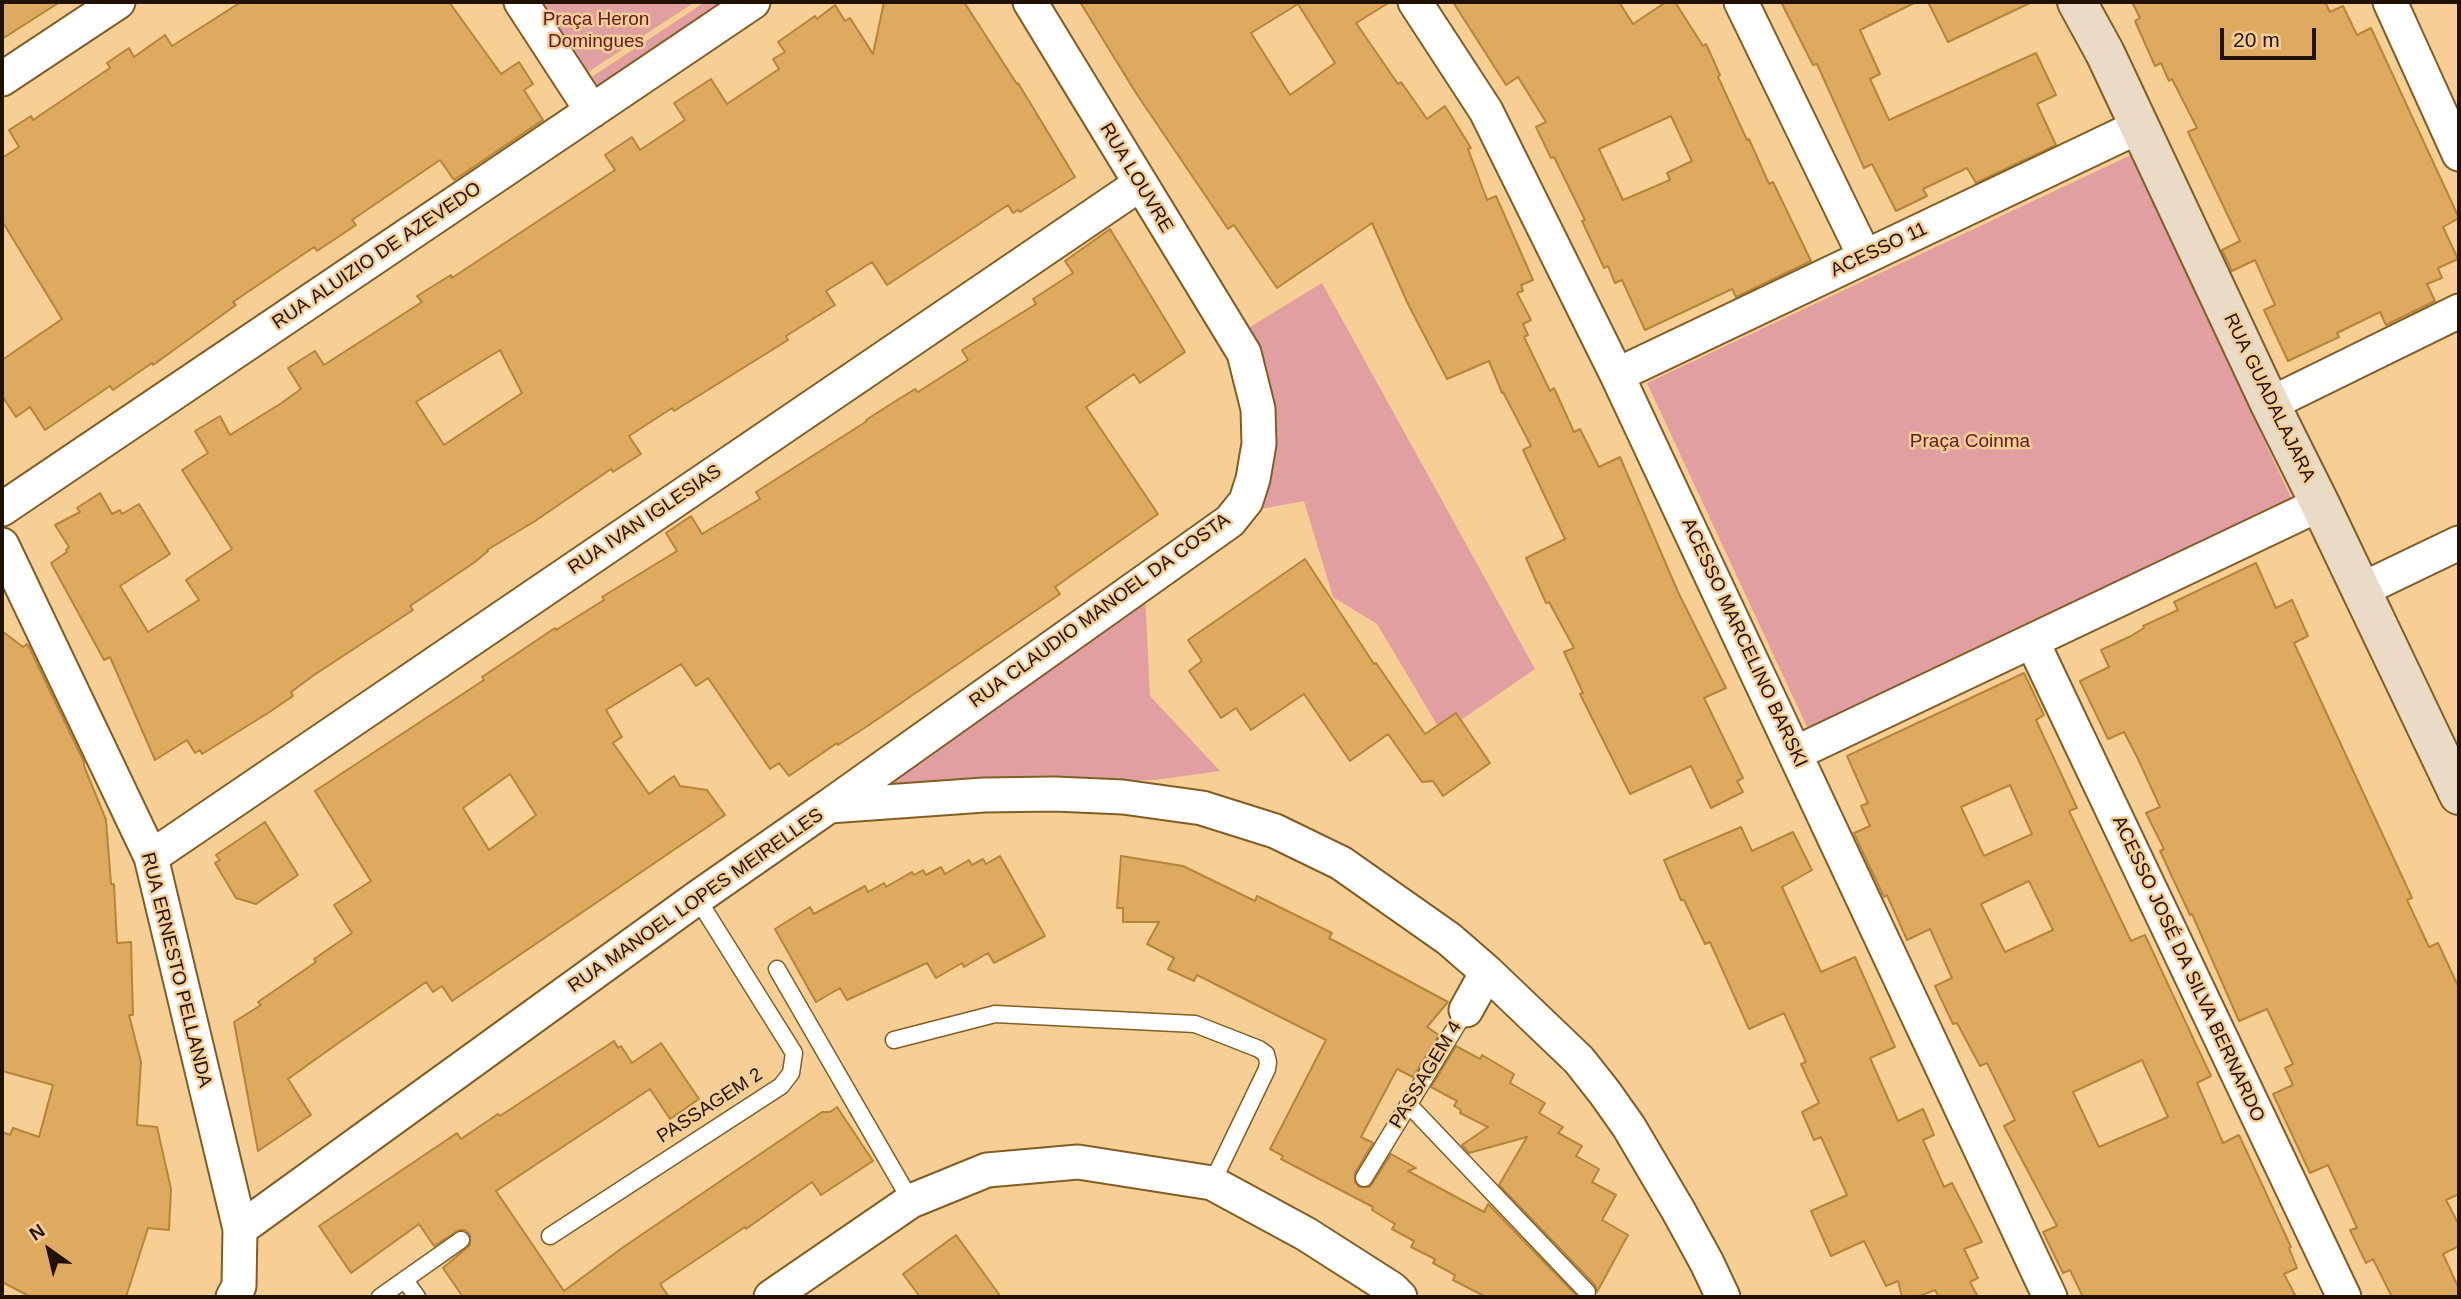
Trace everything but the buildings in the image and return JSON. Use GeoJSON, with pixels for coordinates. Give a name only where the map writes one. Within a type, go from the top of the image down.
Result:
{"type":"FeatureCollection","features":[{"type":"Feature","properties":{"kind":"main road","name":"RUA GUADALAJARA"},"geometry":{"type":"LineString","coordinates":[[2077,2],[2105,53],[2270,404],[2459,795]]}},
{"type":"Feature","properties":{"kind":"street"},"geometry":{"type":"LineString","coordinates":[[2,79],[118,2]]}},
{"type":"Feature","properties":{"kind":"street"},"geometry":{"type":"LineString","coordinates":[[521,2],[592,111]]}},
{"type":"Feature","properties":{"kind":"street","name":"RUA ALUIZIO DE AZEVEDO"},"geometry":{"type":"LineString","coordinates":[[2,509],[753,2]]}},
{"type":"Feature","properties":{"kind":"street","name":"RUA LOUVRE"},"geometry":{"type":"LineString","coordinates":[[1030,2],[1244,353]]}},
{"type":"Feature","properties":{"kind":"street","name":"ACESSO MARCELINO BARSKI"},"geometry":{"type":"LineString","coordinates":[[1415,2],[1486,111],[1617,375],[2050,1297]]}},
{"type":"Feature","properties":{"kind":"street"},"geometry":{"type":"LineString","coordinates":[[1741,2],[1865,257]]}},
{"type":"Feature","properties":{"kind":"street"},"geometry":{"type":"LineString","coordinates":[[2390,2],[2459,154]]}},
{"type":"Feature","properties":{"kind":"street","name":"ACESSO 11"},"geometry":{"type":"LineString","coordinates":[[1617,375],[2140,126]]}},
{"type":"Feature","properties":{"kind":"street","name":"RUA IVAN IGLESIAS"},"geometry":{"type":"LineString","coordinates":[[151,857],[1140,184]]}},
{"type":"Feature","properties":{"kind":"street"},"geometry":{"type":"LineString","coordinates":[[2270,404],[2459,311]]}},
{"type":"Feature","properties":{"kind":"street","name":"RUA CLAUDIO MANOEL DA COSTA"},"geometry":{"type":"LineString","coordinates":[[829,806],[1230,521],[1246,501],[1259,444],[1258,409],[1244,353]]}},
{"type":"Feature","properties":{"kind":"street"},"geometry":{"type":"LineString","coordinates":[[1796,753],[2320,504]]}},
{"type":"Feature","properties":{"kind":"street"},"geometry":{"type":"LineString","coordinates":[[2361,590],[2459,543]]}},
{"type":"Feature","properties":{"kind":"street","name":"RUA ERNESTO PELLANDA"},"geometry":{"type":"LineString","coordinates":[[2,545],[151,857],[240,1229],[238,1294]]}},
{"type":"Feature","properties":{"kind":"street","name":"ACESSO JOSÉ DA SILVA BERNARDO"},"geometry":{"type":"LineString","coordinates":[[2032,641],[2344,1297]]}},
{"type":"Feature","properties":{"kind":"street","name":"RUA MANOEL LOPES MEIRELLES"},"geometry":{"type":"LineString","coordinates":[[240,1229],[697,898],[829,806],[984,795],[1123,797],[1202,808],[1275,831],[1341,863],[1421,919],[1487,972],[1579,1060],[1605,1093],[1629,1127],[1678,1210],[1723,1297]]}},
{"type":"Feature","properties":{"kind":"street","name":"PASSAGEM 4"},"geometry":{"type":"LineString","coordinates":[[1466,1010],[1487,972]]}},
{"type":"Feature","properties":{"kind":"street"},"geometry":{"type":"LineString","coordinates":[[771,1297],[911,1201],[987,1171],[1079,1162],[1212,1183],[1306,1234],[1392,1289],[1400,1297]]}},
{"type":"Feature","properties":{"kind":"lane","name":"PASSAGEM 2"},"geometry":{"type":"LineString","coordinates":[[550,1236],[781,1086],[791,1073],[794,1053],[697,898]]}},
{"type":"Feature","properties":{"kind":"lane"},"geometry":{"type":"LineString","coordinates":[[777,968],[911,1201]]}},
{"type":"Feature","properties":{"kind":"lane","name":"PASSAGEM 4"},"geometry":{"type":"LineString","coordinates":[[1364,1178],[1466,1010]]}},
{"type":"Feature","properties":{"kind":"lane"},"geometry":{"type":"LineString","coordinates":[[894,1040],[995,1014],[1195,1024],[1259,1049],[1266,1054],[1267,1069],[1212,1183]]}},
{"type":"Feature","properties":{"kind":"lane"},"geometry":{"type":"LineString","coordinates":[[1409,1105],[1587,1292]]}},
{"type":"Feature","properties":{"kind":"lane"},"geometry":{"type":"LineString","coordinates":[[380,1297],[461,1240]]}},
{"type":"Feature","properties":{"kind":"lane"},"geometry":{"type":"LineString","coordinates":[[405,1280],[417,1297]]}},
{"type":"Feature","properties":{"kind":"green space","name":"Praça Heron Domingues"},"geometry":{"type":"Polygon","coordinates":[[[542,2],[695,2],[588,72],[542,2]]]}},
{"type":"Feature","properties":{"kind":"green space"},"geometry":{"type":"Polygon","coordinates":[[[705,2],[735,2],[601,93],[590,78],[705,2]]]}},
{"type":"Feature","properties":{"kind":"green space","name":"Praça Coinma"},"geometry":{"type":"Polygon","coordinates":[[[2131,155],[2293,502],[1808,729],[1647,383],[2131,155]]]}},
{"type":"Feature","properties":{"kind":"green space"},"geometry":{"type":"Polygon","coordinates":[[[1322,283],[1535,669],[1442,733],[1377,624],[1333,597],[1304,501],[1261,509],[1245,330],[1322,283]]]}},
{"type":"Feature","properties":{"kind":"green space"},"geometry":{"type":"Polygon","coordinates":[[[1145,594],[1150,696],[1220,771],[1155,780],[872,789],[1145,594]]]}}]}
